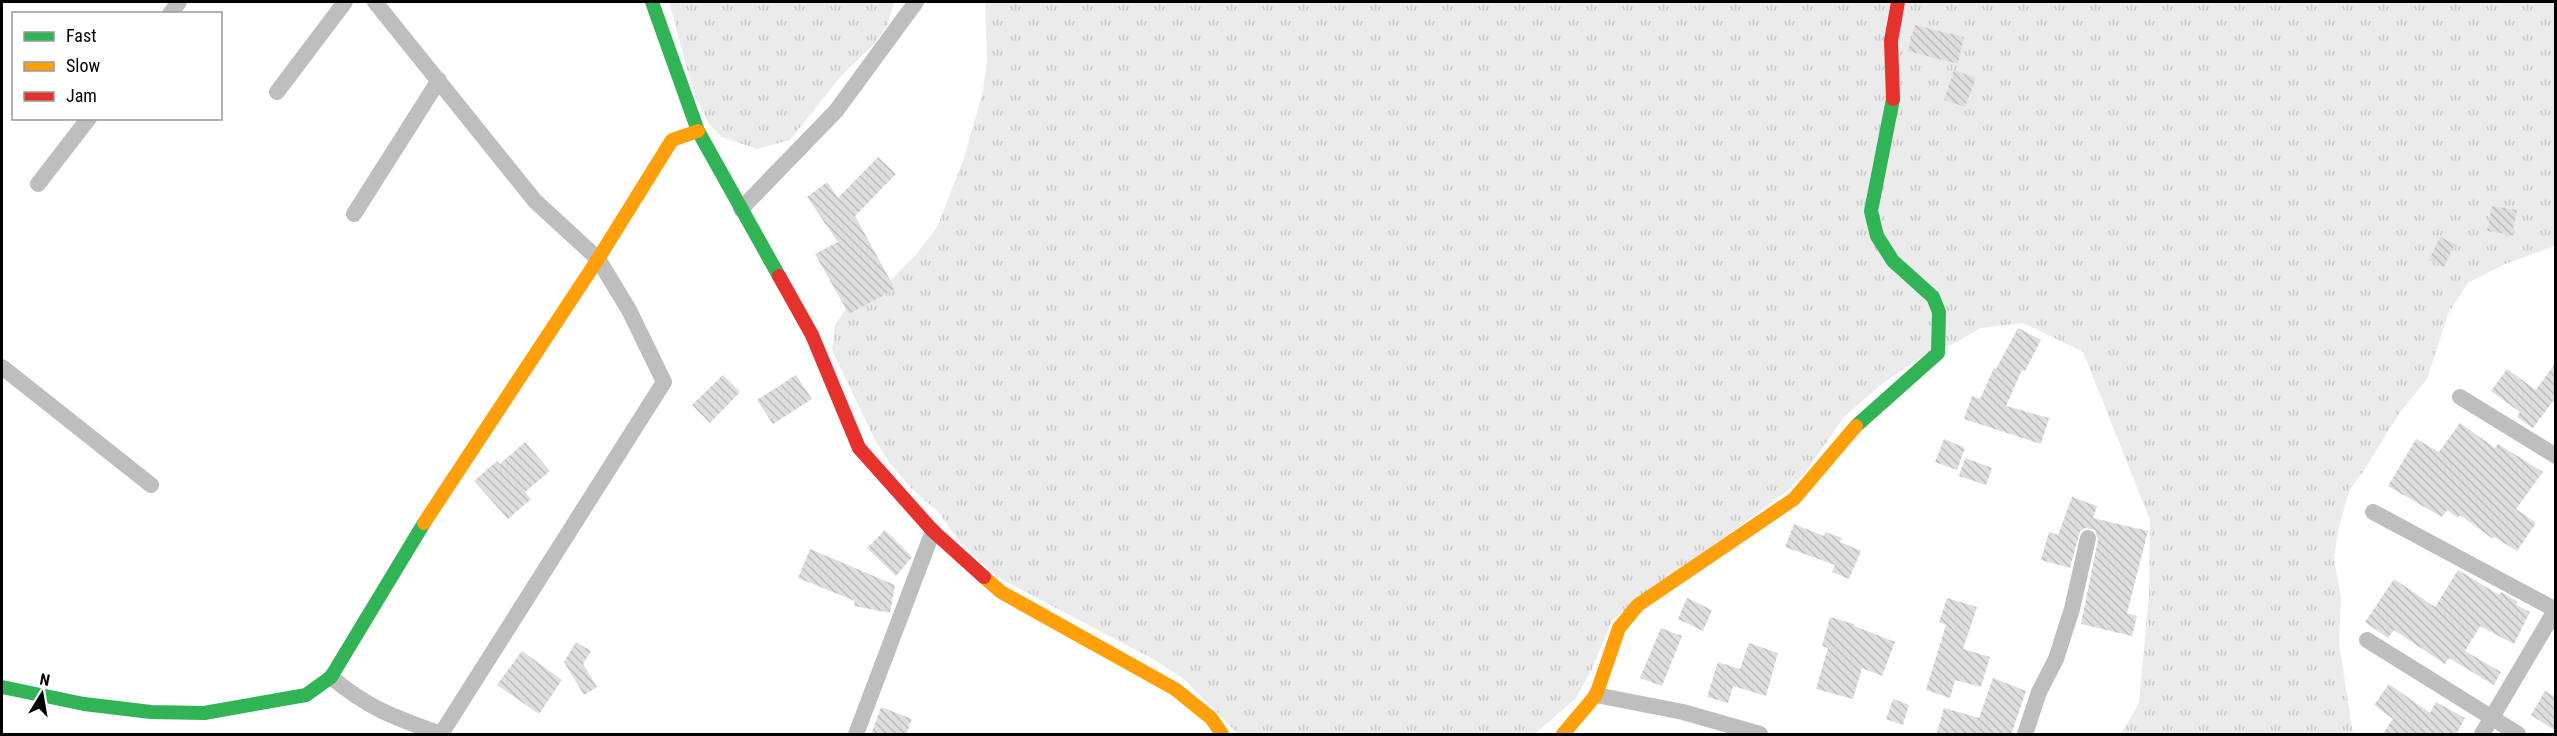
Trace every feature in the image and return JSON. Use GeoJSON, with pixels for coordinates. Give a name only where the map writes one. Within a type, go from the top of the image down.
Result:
{"type":"FeatureCollection","features":[{"type":"Feature","properties":{"kind":"street"},"geometry":{"type":"LineString","coordinates":[[277,92],[345,2]]}},
{"type":"Feature","properties":{"kind":"street"},"geometry":{"type":"LineString","coordinates":[[331,677],[358,699],[402,722],[441,734],[664,382],[629,310],[598,259],[535,201],[375,2]]}},
{"type":"Feature","properties":{"kind":"street"},"geometry":{"type":"LineString","coordinates":[[652,2],[698,131],[813,335],[860,448],[933,531],[1001,592],[1175,689],[1211,718],[1222,735]]}},
{"type":"Feature","properties":{"kind":"street"},"geometry":{"type":"LineString","coordinates":[[741,208],[836,111],[916,2]]}},
{"type":"Feature","properties":{"kind":"street"},"geometry":{"type":"LineString","coordinates":[[1563,735],[1596,695],[1619,628],[1638,605],[1794,499],[1854,428],[1938,353],[1939,312],[1933,297],[1893,261],[1877,236],[1871,211],[1894,91],[1891,41],[1898,2]]}},
{"type":"Feature","properties":{"kind":"street"},"geometry":{"type":"LineString","coordinates":[[354,214],[440,80]]}},
{"type":"Feature","properties":{"kind":"street"},"geometry":{"type":"LineString","coordinates":[[38,184],[86,120]]}},
{"type":"Feature","properties":{"kind":"street"},"geometry":{"type":"LineString","coordinates":[[2,687],[84,704],[151,712],[204,713],[306,695],[331,677],[433,507],[598,259],[672,140],[698,131]]}},
{"type":"Feature","properties":{"kind":"street"},"geometry":{"type":"LineString","coordinates":[[2,367],[151,485]]}},
{"type":"Feature","properties":{"kind":"street"},"geometry":{"type":"LineString","coordinates":[[2460,398],[2556,456]]}},
{"type":"Feature","properties":{"kind":"street"},"geometry":{"type":"LineString","coordinates":[[2373,512],[2555,610],[2482,735]]}},
{"type":"Feature","properties":{"kind":"street"},"geometry":{"type":"LineString","coordinates":[[856,735],[933,531]]}},
{"type":"Feature","properties":{"kind":"street"},"geometry":{"type":"LineString","coordinates":[[2025,735],[2039,692],[2056,659],[2072,609],[2088,538]]}},
{"type":"Feature","properties":{"kind":"street"},"geometry":{"type":"LineString","coordinates":[[2367,640],[2518,735]]}},
{"type":"Feature","properties":{"kind":"street"},"geometry":{"type":"LineString","coordinates":[[1596,695],[1683,712],[1760,735]]}},
{"type":"Feature","properties":{"kind":"green space"},"geometry":{"type":"Polygon","coordinates":[[[669,2],[894,3],[887,26],[873,45],[842,75],[790,140],[757,149],[721,137],[709,124],[694,94],[669,2]]]}},
{"type":"Feature","properties":{"kind":"green space"},"geometry":{"type":"Polygon","coordinates":[[[985,2],[2555,2],[2555,246],[2505,264],[2468,283],[2448,314],[2427,379],[2400,412],[2350,489],[2338,530],[2334,559],[2341,598],[2339,643],[2353,734],[2121,734],[2139,703],[2149,595],[2150,520],[2083,352],[2023,323],[1981,328],[1953,344],[1927,354],[1883,383],[1844,417],[1807,470],[1790,489],[1612,620],[1592,669],[1576,698],[1537,732],[1531,734],[1238,734],[1185,680],[1155,660],[997,577],[961,544],[939,513],[911,488],[889,462],[875,440],[832,350],[835,325],[848,305],[869,296],[892,279],[915,256],[937,227],[963,161],[983,91],[987,60],[985,2]]]}},
{"type":"Feature","properties":{"kind":"building"},"geometry":{"type":"Polygon","coordinates":[[[1915,25],[1964,37],[1958,64],[1908,51],[1915,25]]]}},
{"type":"Feature","properties":{"kind":"building"},"geometry":{"type":"Polygon","coordinates":[[[1954,70],[1976,78],[1965,107],[1944,100],[1954,70]]]}},
{"type":"Feature","properties":{"kind":"building"},"geometry":{"type":"Polygon","coordinates":[[[878,157],[896,174],[855,216],[895,289],[849,314],[815,254],[838,242],[807,197],[827,182],[838,198],[878,157]]]}},
{"type":"Feature","properties":{"kind":"building"},"geometry":{"type":"Polygon","coordinates":[[[2492,206],[2517,210],[2512,235],[2487,231],[2492,206]]]}},
{"type":"Feature","properties":{"kind":"building"},"geometry":{"type":"Polygon","coordinates":[[[2440,237],[2455,244],[2444,267],[2429,260],[2440,237]]]}},
{"type":"Feature","properties":{"kind":"building"},"geometry":{"type":"Polygon","coordinates":[[[2018,328],[2041,340],[2025,371],[2022,370],[2006,406],[2049,418],[2041,444],[1964,419],[1972,396],[1980,399],[1994,368],[1996,369],[2018,328]]]}},
{"type":"Feature","properties":{"kind":"building"},"geometry":{"type":"Polygon","coordinates":[[[2556,362],[2556,397],[2533,428],[2517,417],[2520,412],[2491,391],[2507,369],[2536,390],[2556,362]]]}},
{"type":"Feature","properties":{"kind":"building"},"geometry":{"type":"Polygon","coordinates":[[[723,375],[740,392],[710,423],[692,405],[723,375]]]}},
{"type":"Feature","properties":{"kind":"building"},"geometry":{"type":"Polygon","coordinates":[[[796,375],[812,399],[773,424],[757,400],[796,375]]]}},
{"type":"Feature","properties":{"kind":"building"},"geometry":{"type":"Polygon","coordinates":[[[2460,423],[2495,448],[2498,444],[2543,472],[2516,509],[2536,523],[2517,551],[2494,537],[2493,539],[2460,515],[2458,518],[2447,510],[2442,517],[2388,486],[2416,439],[2439,452],[2460,423]]]}},
{"type":"Feature","properties":{"kind":"building"},"geometry":{"type":"Polygon","coordinates":[[[1944,439],[1965,448],[1957,470],[1935,462],[1944,439]]]}},
{"type":"Feature","properties":{"kind":"building"},"geometry":{"type":"Polygon","coordinates":[[[525,442],[550,471],[525,492],[531,499],[508,519],[474,481],[497,461],[500,464],[525,442]]]}},
{"type":"Feature","properties":{"kind":"building"},"geometry":{"type":"Polygon","coordinates":[[[1965,458],[1992,468],[1986,485],[1959,476],[1965,458]]]}},
{"type":"Feature","properties":{"kind":"building"},"geometry":{"type":"Polygon","coordinates":[[[2072,497],[2097,506],[2093,518],[2148,531],[2127,613],[2137,616],[2132,636],[2081,624],[2098,540],[2095,530],[2085,528],[2080,531],[2070,568],[2041,560],[2049,532],[2058,535],[2072,497]]]}},
{"type":"Feature","properties":{"kind":"building"},"geometry":{"type":"Polygon","coordinates":[[[1794,524],[1824,536],[1825,532],[1842,538],[1840,542],[1861,551],[1849,579],[1832,572],[1835,565],[1785,547],[1794,524]]]}},
{"type":"Feature","properties":{"kind":"building"},"geometry":{"type":"Polygon","coordinates":[[[885,530],[912,557],[896,576],[867,548],[885,530]]]}},
{"type":"Feature","properties":{"kind":"building"},"geometry":{"type":"Polygon","coordinates":[[[810,549],[895,585],[890,613],[854,606],[855,601],[798,578],[810,549]]]}},
{"type":"Feature","properties":{"kind":"building"},"geometry":{"type":"Polygon","coordinates":[[[2458,570],[2499,595],[2501,592],[2518,602],[2516,605],[2530,612],[2514,644],[2480,626],[2465,651],[2501,672],[2494,685],[2449,658],[2445,664],[2394,630],[2388,638],[2365,622],[2394,579],[2435,607],[2458,570]]]}},
{"type":"Feature","properties":{"kind":"building"},"geometry":{"type":"Polygon","coordinates":[[[1687,598],[1712,610],[1703,631],[1678,619],[1687,598]]]}},
{"type":"Feature","properties":{"kind":"building"},"geometry":{"type":"Polygon","coordinates":[[[1947,598],[1977,607],[1963,649],[1990,657],[1981,687],[1955,680],[1950,698],[1926,690],[1946,625],[1939,622],[1947,598]]]}},
{"type":"Feature","properties":{"kind":"building"},"geometry":{"type":"Polygon","coordinates":[[[1830,617],[1854,624],[1854,626],[1895,642],[1882,676],[1862,668],[1853,699],[1816,689],[1828,648],[1822,646],[1830,617]]]}},
{"type":"Feature","properties":{"kind":"building"},"geometry":{"type":"Polygon","coordinates":[[[1661,628],[1682,636],[1662,686],[1640,678],[1661,628]]]}},
{"type":"Feature","properties":{"kind":"building"},"geometry":{"type":"Polygon","coordinates":[[[576,642],[591,651],[583,664],[597,687],[584,695],[564,662],[576,642]]]}},
{"type":"Feature","properties":{"kind":"building"},"geometry":{"type":"Polygon","coordinates":[[[1749,643],[1778,653],[1766,696],[1733,686],[1728,703],[1707,697],[1718,662],[1740,669],[1749,643]]]}},
{"type":"Feature","properties":{"kind":"building"},"geometry":{"type":"Polygon","coordinates":[[[522,651],[562,680],[539,714],[497,685],[522,651]]]}},
{"type":"Feature","properties":{"kind":"building"},"geometry":{"type":"Polygon","coordinates":[[[1993,678],[2026,691],[2011,735],[1936,735],[1944,708],[1979,718],[1993,678]]]}},
{"type":"Feature","properties":{"kind":"building"},"geometry":{"type":"Polygon","coordinates":[[[2389,684],[2430,713],[2436,702],[2465,718],[2456,735],[2382,735],[2393,719],[2374,705],[2389,684]]]}},
{"type":"Feature","properties":{"kind":"building"},"geometry":{"type":"Polygon","coordinates":[[[2545,691],[2556,697],[2556,731],[2531,715],[2545,691]]]}},
{"type":"Feature","properties":{"kind":"building"},"geometry":{"type":"Polygon","coordinates":[[[1893,699],[1909,705],[1903,725],[1886,719],[1893,699]]]}},
{"type":"Feature","properties":{"kind":"building"},"geometry":{"type":"Polygon","coordinates":[[[881,707],[912,719],[906,735],[871,735],[881,707]]]}},
{"type":"Feature","properties":{"kind":"traffic: fast"},"geometry":{"type":"LineString","coordinates":[[652,2],[698,131],[779,276]]}},
{"type":"Feature","properties":{"kind":"traffic: fast"},"geometry":{"type":"LineString","coordinates":[[1856,426],[1938,353],[1939,312],[1933,297],[1893,261],[1877,236],[1871,211],[1893,99]]}},
{"type":"Feature","properties":{"kind":"traffic: fast"},"geometry":{"type":"LineString","coordinates":[[2,687],[84,704],[151,712],[204,713],[306,695],[331,677],[424,523]]}},
{"type":"Feature","properties":{"kind":"traffic: slow"},"geometry":{"type":"LineString","coordinates":[[424,523],[598,259],[672,140],[698,131]]}},
{"type":"Feature","properties":{"kind":"traffic: slow"},"geometry":{"type":"LineString","coordinates":[[1563,734],[1596,695],[1619,628],[1638,605],[1794,499],[1856,426]]}},
{"type":"Feature","properties":{"kind":"traffic: slow"},"geometry":{"type":"LineString","coordinates":[[984,577],[1001,592],[1175,689],[1211,718],[1222,734]]}},
{"type":"Feature","properties":{"kind":"traffic: jam"},"geometry":{"type":"LineString","coordinates":[[1893,99],[1891,41],[1898,2]]}},
{"type":"Feature","properties":{"kind":"traffic: jam"},"geometry":{"type":"LineString","coordinates":[[779,276],[812,335],[859,448],[933,531],[984,577]]}}]}
